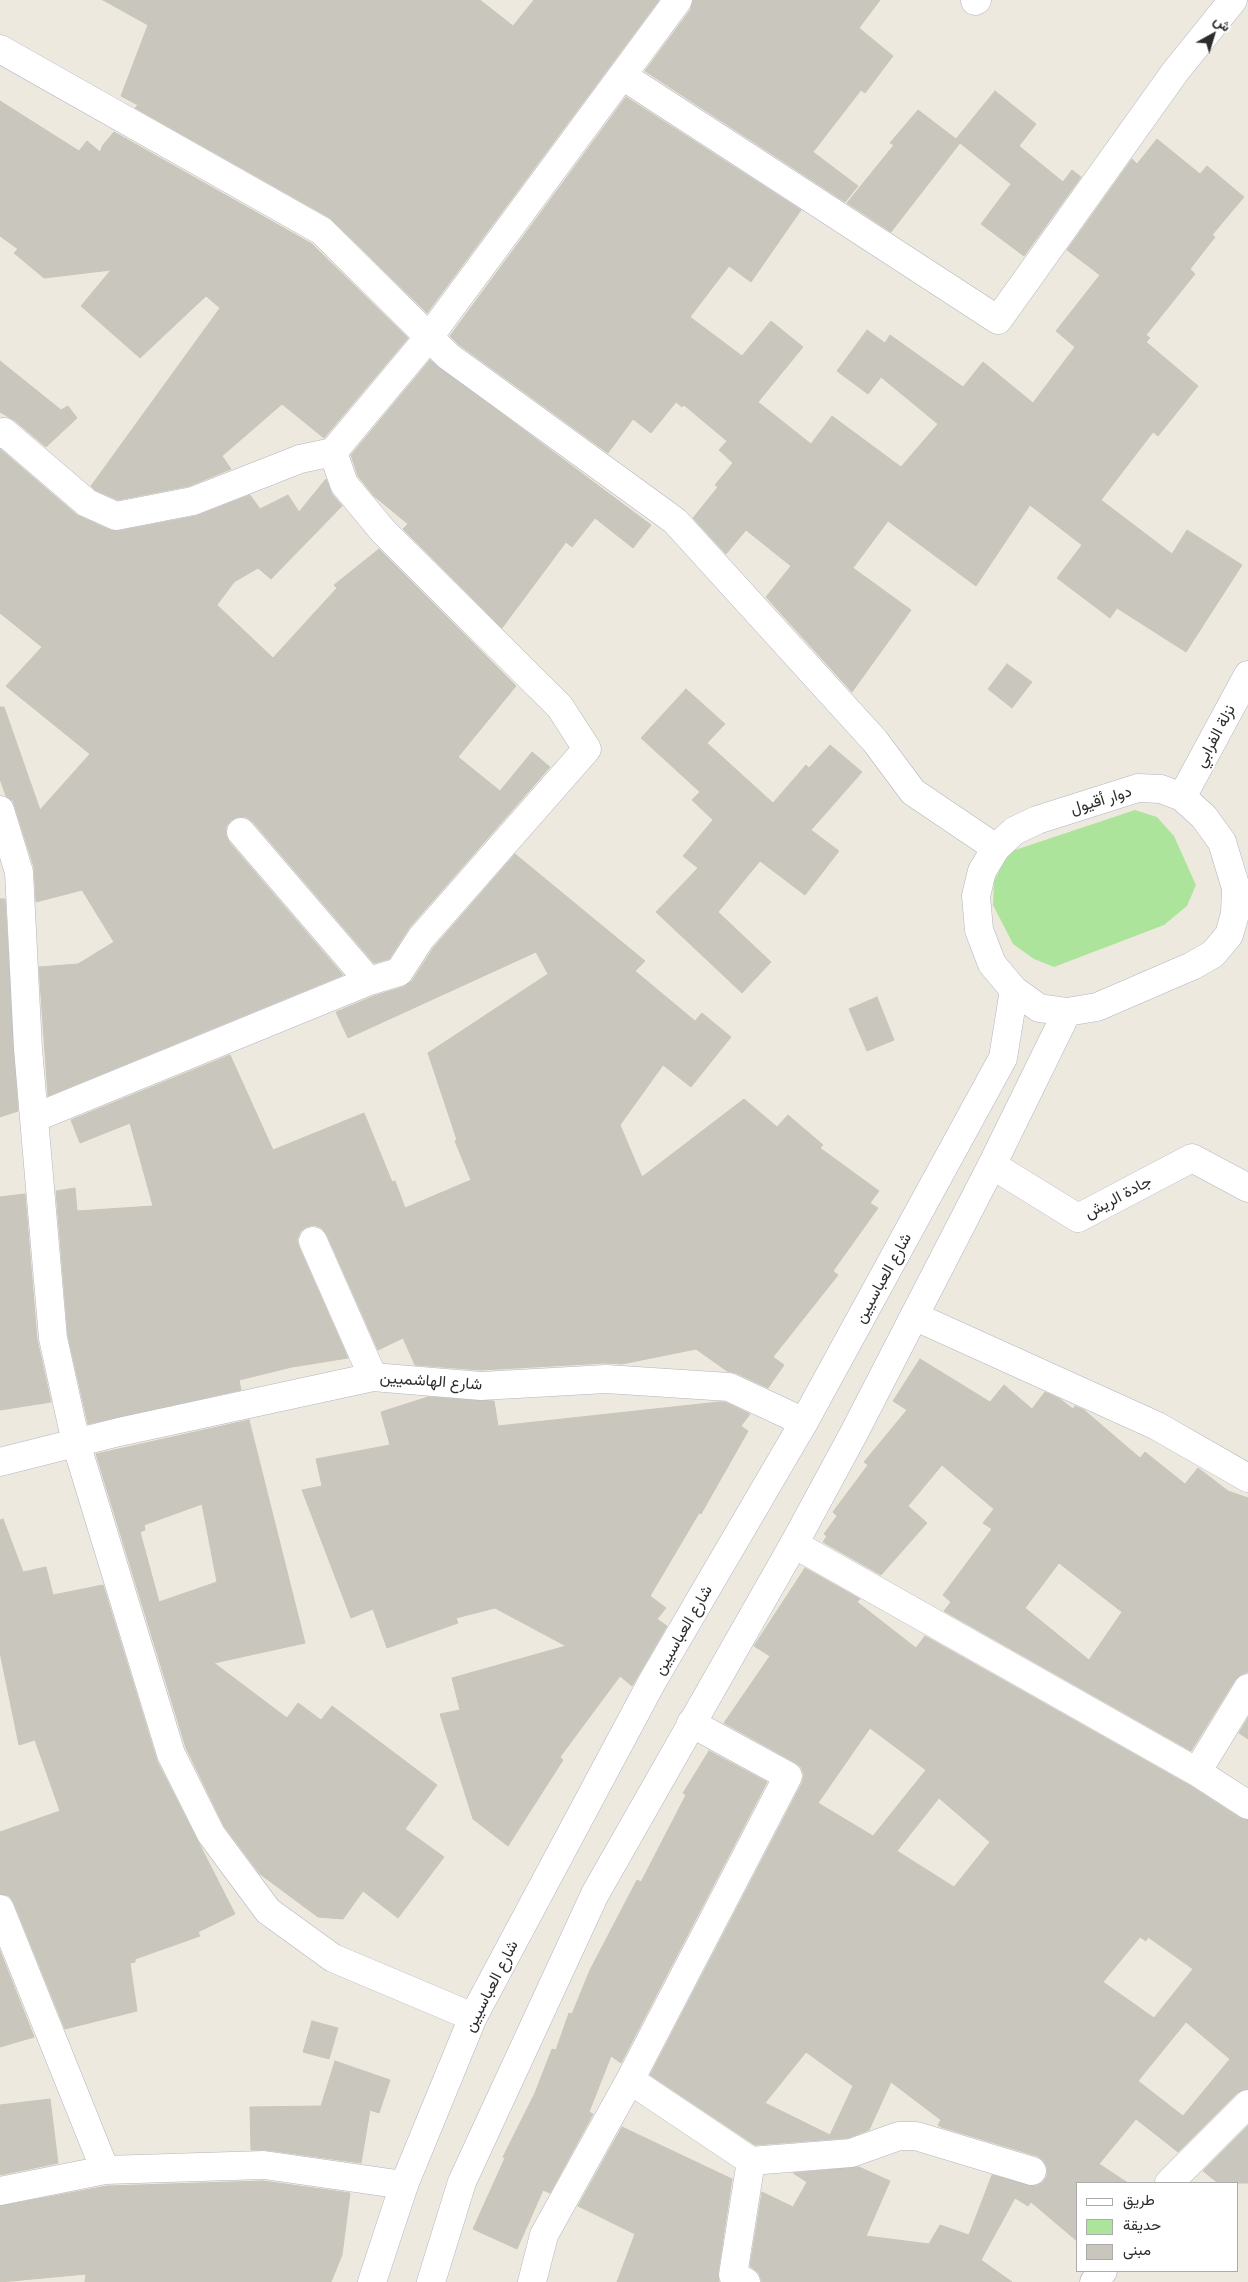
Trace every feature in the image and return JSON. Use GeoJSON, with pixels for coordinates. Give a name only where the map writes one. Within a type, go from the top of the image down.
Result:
{"type":"FeatureCollection","features":[{"type":"Feature","properties":{"kind":"street"},"geometry":{"type":"LineString","coordinates":[[0,434],[4,432],[87,503],[116,516],[193,501],[300,459],[332,452],[430,337],[678,0]]}},
{"type":"Feature","properties":{"kind":"street"},"geometry":{"type":"LineString","coordinates":[[623,76],[998,320],[1175,72],[1233,0]]}},
{"type":"Feature","properties":{"kind":"street"},"geometry":{"type":"LineString","coordinates":[[0,49],[322,232],[448,356],[675,521],[875,741],[913,792],[996,848]]}},
{"type":"Feature","properties":{"kind":"street"},"geometry":{"type":"LineString","coordinates":[[34,1118],[369,981],[399,972],[421,938],[587,749],[560,707],[470,620],[378,524],[344,484],[332,452]]}},
{"type":"Feature","properties":{"kind":"street","name":"نزلة الفرابي"},"geometry":{"type":"LineString","coordinates":[[1182,797],[1248,675]]}},
{"type":"Feature","properties":{"kind":"street","name":"دوار أقيول"},"geometry":{"type":"LineString","coordinates":[[1138,788],[1161,789],[1182,797],[1204,817],[1222,842],[1236,888],[1236,914],[1229,935],[1213,954],[1192,966],[1097,1007],[1067,1012],[1039,1008],[1014,990],[992,964],[980,930],[976,896],[982,871],[996,848],[1014,831],[1037,820],[1138,788]]}},
{"type":"Feature","properties":{"kind":"street"},"geometry":{"type":"LineString","coordinates":[[2,828],[19,872],[28,1049],[53,1338],[76,1443],[171,1754],[211,1834],[268,1911],[333,1958],[473,2016]]}},
{"type":"Feature","properties":{"kind":"street"},"geometry":{"type":"LineString","coordinates":[[241,832],[369,981]]}},
{"type":"Feature","properties":{"kind":"street","name":"شارع العباسيين"},"geometry":{"type":"LineString","coordinates":[[372,2282],[404,2185],[473,2016],[652,1682],[804,1422],[1004,1058],[1014,990]]}},
{"type":"Feature","properties":{"kind":"street"},"geometry":{"type":"LineString","coordinates":[[431,2282],[462,2182],[591,1903],[794,1544],[992,1165],[1067,1012]]}},
{"type":"Feature","properties":{"kind":"street","name":"جادة الريش"},"geometry":{"type":"LineString","coordinates":[[992,1165],[1078,1218],[1192,1158],[1248,1188]]}},
{"type":"Feature","properties":{"kind":"street"},"geometry":{"type":"LineString","coordinates":[[313,1241],[373,1378]]}},
{"type":"Feature","properties":{"kind":"street"},"geometry":{"type":"LineString","coordinates":[[914,1316],[1157,1426],[1248,1478]]}},
{"type":"Feature","properties":{"kind":"street","name":"شارع الهاشميين"},"geometry":{"type":"LineString","coordinates":[[0,1462],[76,1443],[373,1378],[481,1386],[606,1379],[729,1387],[804,1422]]}},
{"type":"Feature","properties":{"kind":"street"},"geometry":{"type":"LineString","coordinates":[[794,1544],[1196,1772],[1248,1805]]}},
{"type":"Feature","properties":{"kind":"street"},"geometry":{"type":"LineString","coordinates":[[1196,1772],[1248,1688]]}},
{"type":"Feature","properties":{"kind":"street"},"geometry":{"type":"LineString","coordinates":[[532,2282],[544,2235],[630,2080],[788,1776],[691,1724]]}},
{"type":"Feature","properties":{"kind":"street"},"geometry":{"type":"LineString","coordinates":[[0,1909],[105,2170]]}},
{"type":"Feature","properties":{"kind":"street"},"geometry":{"type":"LineString","coordinates":[[630,2080],[751,2161],[851,2153],[899,2136],[916,2136],[1032,2171]]}},
{"type":"Feature","properties":{"kind":"street"},"geometry":{"type":"LineString","coordinates":[[1170,2182],[1248,2104]]}},
{"type":"Feature","properties":{"kind":"street"},"geometry":{"type":"LineString","coordinates":[[746,2282],[733,2276],[751,2161]]}},
{"type":"Feature","properties":{"kind":"street"},"geometry":{"type":"LineString","coordinates":[[0,2191],[105,2170],[264,2165],[404,2185]]}},
{"type":"Feature","properties":{"kind":"street"},"geometry":{"type":"LineString","coordinates":[[1094,2282],[1102,2272]]}},
{"type":"Feature","properties":{"kind":"green space"},"geometry":{"type":"Polygon","coordinates":[[[1135,810],[1157,817],[1174,836],[1196,885],[1187,906],[1164,925],[1054,967],[1034,959],[1013,944],[993,905],[994,881],[1009,852],[1135,810]]]}},
{"type":"Feature","properties":{"kind":"building"},"geometry":{"type":"Polygon","coordinates":[[[103,0],[480,0],[513,26],[534,0],[659,0],[427,313],[330,218],[135,108],[138,105],[121,96],[148,25],[103,0]]]}},
{"type":"Feature","properties":{"kind":"building"},"geometry":{"type":"Polygon","coordinates":[[[693,0],[880,0],[859,28],[893,56],[865,93],[861,90],[813,152],[858,186],[845,202],[645,71],[691,9],[693,0]]]}},
{"type":"Feature","properties":{"kind":"building"},"geometry":{"type":"Polygon","coordinates":[[[995,91],[1036,124],[1019,146],[1063,182],[1072,170],[1081,177],[1024,256],[981,224],[1011,184],[960,143],[891,232],[847,203],[894,145],[890,143],[918,110],[956,139],[995,91]]]}},
{"type":"Feature","properties":{"kind":"building"},"geometry":{"type":"Polygon","coordinates":[[[626,97],[801,210],[751,282],[729,266],[690,317],[742,356],[771,321],[803,347],[758,402],[811,444],[832,416],[901,467],[938,424],[881,377],[868,394],[837,371],[867,330],[885,343],[890,335],[963,387],[983,362],[1033,403],[1075,347],[1056,331],[1100,275],[1067,250],[1132,159],[1137,164],[1157,139],[1200,174],[1207,166],[1244,197],[1212,235],[1215,237],[1190,269],[1195,274],[1146,335],[1150,338],[1146,342],[1198,386],[1158,436],[1153,432],[1101,500],[1172,554],[1187,530],[1242,565],[1186,652],[1117,608],[1110,618],[1057,578],[1082,545],[1030,505],[976,586],[888,521],[853,568],[911,610],[852,692],[766,597],[791,566],[746,530],[726,554],[693,518],[718,487],[715,485],[733,463],[719,450],[727,441],[684,405],[682,407],[676,402],[651,433],[633,419],[608,453],[458,344],[450,336],[626,97]]]}},
{"type":"Feature","properties":{"kind":"building"},"geometry":{"type":"Polygon","coordinates":[[[0,101],[79,151],[87,141],[100,152],[103,145],[114,132],[312,244],[408,338],[324,438],[282,404],[222,456],[231,469],[189,486],[118,500],[95,490],[91,486],[220,308],[206,296],[140,358],[81,306],[111,270],[44,278],[14,253],[18,249],[0,236],[0,101]]]}},
{"type":"Feature","properties":{"kind":"building"},"geometry":{"type":"Polygon","coordinates":[[[430,360],[651,525],[633,548],[595,518],[572,547],[566,542],[502,628],[403,529],[408,524],[374,496],[358,476],[351,455],[430,360]]]}},
{"type":"Feature","properties":{"kind":"building"},"geometry":{"type":"Polygon","coordinates":[[[0,361],[61,410],[68,406],[77,418],[46,447],[14,420],[0,412],[0,361]]]}},
{"type":"Feature","properties":{"kind":"building"},"geometry":{"type":"Polygon","coordinates":[[[0,449],[77,515],[110,530],[118,531],[196,516],[250,495],[260,509],[288,495],[299,512],[326,479],[332,494],[342,506],[271,579],[258,568],[234,582],[217,605],[273,658],[337,588],[334,585],[379,549],[516,686],[458,757],[500,791],[532,752],[550,767],[409,928],[389,959],[374,963],[253,822],[246,817],[231,820],[226,827],[226,835],[229,842],[343,975],[48,1096],[39,967],[78,964],[114,942],[82,890],[36,902],[34,867],[13,801],[6,796],[0,779],[0,707],[4,707],[40,810],[90,754],[6,686],[42,647],[0,613],[0,449]]]}},
{"type":"Feature","properties":{"kind":"building"},"geometry":{"type":"Polygon","coordinates":[[[1007,664],[1032,682],[1012,708],[988,689],[1007,664]]]}},
{"type":"Feature","properties":{"kind":"building"},"geometry":{"type":"Polygon","coordinates":[[[686,689],[725,724],[707,743],[773,803],[806,765],[809,768],[830,745],[862,772],[811,830],[839,851],[805,895],[760,861],[718,912],[771,962],[742,993],[656,912],[698,868],[683,856],[713,820],[692,800],[700,792],[641,738],[686,689]]]}},
{"type":"Feature","properties":{"kind":"building"},"geometry":{"type":"Polygon","coordinates":[[[515,854],[645,961],[635,971],[695,1021],[702,1013],[731,1037],[691,1087],[663,1065],[620,1125],[642,1177],[744,1099],[777,1127],[788,1115],[823,1145],[820,1148],[879,1191],[870,1203],[878,1208],[833,1271],[838,1275],[773,1357],[784,1365],[768,1388],[736,1373],[727,1371],[696,1349],[622,1364],[605,1363],[481,1370],[415,1365],[403,1338],[378,1350],[327,1235],[322,1228],[314,1225],[306,1227],[300,1232],[297,1240],[348,1358],[292,1367],[239,1380],[241,1390],[88,1424],[68,1336],[56,1191],[75,1188],[77,1211],[153,1206],[130,1123],[80,1143],[71,1120],[230,1055],[273,1150],[364,1113],[392,1182],[395,1181],[405,1208],[471,1180],[455,1141],[457,1140],[428,1053],[548,974],[536,952],[348,1038],[336,1012],[374,996],[403,987],[412,981],[434,947],[515,854]]]}},
{"type":"Feature","properties":{"kind":"building"},"geometry":{"type":"Polygon","coordinates":[[[0,899],[5,899],[18,1111],[0,1117],[0,899]]]}},
{"type":"Feature","properties":{"kind":"building"},"geometry":{"type":"Polygon","coordinates":[[[877,997],[894,1040],[867,1051],[849,1009],[877,997]]]}},
{"type":"Feature","properties":{"kind":"building"},"geometry":{"type":"Polygon","coordinates":[[[25,1194],[37,1339],[51,1402],[0,1410],[0,1197],[25,1194]]]}},
{"type":"Feature","properties":{"kind":"building"},"geometry":{"type":"Polygon","coordinates":[[[920,1359],[990,1402],[1004,1385],[1032,1409],[1045,1392],[1060,1399],[1073,1409],[1075,1406],[1084,1410],[1140,1458],[1145,1452],[1185,1484],[1198,1468],[1228,1491],[1248,1498],[1248,1672],[1240,1675],[1235,1680],[1191,1751],[944,1611],[951,1602],[943,1595],[992,1529],[983,1523],[994,1509],[942,1465],[908,1506],[927,1523],[881,1575],[823,1542],[827,1536],[824,1534],[837,1516],[833,1512],[868,1465],[864,1462],[907,1410],[893,1401],[920,1359]],[[1059,1563],[1025,1608],[1089,1660],[1122,1612],[1059,1563]]]}},
{"type":"Feature","properties":{"kind":"building"},"geometry":{"type":"Polygon","coordinates":[[[428,1397],[494,1401],[498,1426],[719,1402],[725,1402],[750,1414],[741,1426],[748,1431],[701,1514],[699,1513],[650,1596],[666,1608],[657,1619],[667,1626],[632,1686],[620,1676],[560,1757],[563,1760],[508,1846],[473,1819],[440,1714],[460,1710],[452,1678],[566,1646],[495,1608],[456,1618],[458,1623],[387,1648],[373,1609],[351,1618],[302,1490],[322,1486],[316,1459],[390,1445],[381,1412],[428,1397]]]}},
{"type":"Feature","properties":{"kind":"building"},"geometry":{"type":"Polygon","coordinates":[[[249,1420],[305,1643],[214,1663],[287,1718],[298,1703],[321,1720],[332,1706],[437,1785],[405,1829],[444,1857],[398,1918],[363,1891],[343,1919],[318,1917],[260,1874],[224,1826],[186,1748],[96,1454],[249,1420]],[[202,1504],[144,1525],[145,1530],[140,1532],[159,1602],[217,1582],[202,1504]]]}},
{"type":"Feature","properties":{"kind":"building"},"geometry":{"type":"Polygon","coordinates":[[[3,1519],[23,1572],[46,1567],[53,1595],[103,1585],[157,1761],[235,1914],[198,1932],[200,1936],[135,1959],[135,1962],[130,1963],[137,2011],[65,2029],[14,1903],[9,1896],[0,1894],[0,1832],[60,1811],[35,1740],[19,1745],[0,1652],[0,1520],[3,1519]]]}},
{"type":"Feature","properties":{"kind":"building"},"geometry":{"type":"Polygon","coordinates":[[[805,1568],[860,1599],[857,1602],[916,1648],[925,1636],[1189,1785],[1240,1818],[1248,1820],[1248,2089],[1237,2093],[1178,2152],[1136,2119],[1099,2164],[1126,2182],[1076,2182],[1076,2240],[1031,2202],[1028,2206],[1015,2198],[981,2260],[1012,2282],[762,2282],[759,2273],[750,2266],[762,2192],[793,2207],[807,2182],[793,2173],[859,2167],[890,2181],[866,2236],[929,2244],[940,2225],[969,2235],[992,2175],[1035,2186],[1042,2183],[1047,2176],[1047,2167],[1043,2160],[1037,2156],[941,2127],[938,2125],[941,2120],[891,2082],[869,2130],[848,2138],[755,2145],[650,2075],[802,1783],[804,1775],[801,1767],[796,1763],[724,1723],[770,1656],[754,1646],[805,1568]],[[870,1728],[818,1803],[873,1836],[926,1770],[870,1728]],[[939,1798],[897,1851],[954,1887],[990,1842],[939,1798]],[[1140,1937],[1103,1982],[1154,2018],[1193,1969],[1148,1937],[1146,1941],[1140,1937]],[[1186,2022],[1138,2081],[1183,2116],[1230,2059],[1186,2022]],[[806,2052],[765,2103],[830,2135],[853,2086],[806,2052]]]}},
{"type":"Feature","properties":{"kind":"building"},"geometry":{"type":"Polygon","coordinates":[[[1248,1718],[1248,1739],[1239,1733],[1248,1718]]]}},
{"type":"Feature","properties":{"kind":"building"},"geometry":{"type":"Polygon","coordinates":[[[709,1751],[767,1782],[621,2063],[611,2056],[589,2112],[593,2114],[550,2193],[543,2190],[517,2249],[473,2229],[505,2158],[503,2157],[535,2093],[552,2049],[556,2050],[569,2013],[572,2014],[590,1970],[637,1880],[641,1882],[686,1795],[683,1793],[709,1751]]]}},
{"type":"Feature","properties":{"kind":"building"},"geometry":{"type":"Polygon","coordinates":[[[0,1951],[34,2037],[0,2047],[0,1951]]]}},
{"type":"Feature","properties":{"kind":"building"},"geometry":{"type":"Polygon","coordinates":[[[312,2021],[338,2028],[329,2059],[303,2052],[312,2021]]]}},
{"type":"Feature","properties":{"kind":"building"},"geometry":{"type":"Polygon","coordinates":[[[335,2061],[390,2080],[379,2113],[370,2110],[361,2163],[266,2150],[251,2150],[250,2107],[321,2106],[335,2061]]]}},
{"type":"Feature","properties":{"kind":"building"},"geometry":{"type":"Polygon","coordinates":[[[50,2099],[58,2163],[0,2175],[0,2105],[50,2099]]]}},
{"type":"Feature","properties":{"kind":"building"},"geometry":{"type":"Polygon","coordinates":[[[1248,2126],[1248,2183],[1217,2182],[1203,2171],[1248,2126]]]}},
{"type":"Feature","properties":{"kind":"building"},"geometry":{"type":"Polygon","coordinates":[[[622,2127],[732,2179],[718,2273],[719,2282],[617,2282],[635,2234],[578,2206],[622,2127]]]}},
{"type":"Feature","properties":{"kind":"building"},"geometry":{"type":"Polygon","coordinates":[[[263,2181],[350,2193],[342,2255],[331,2282],[85,2282],[86,2274],[0,2282],[0,2206],[107,2186],[263,2181]]]}}]}
